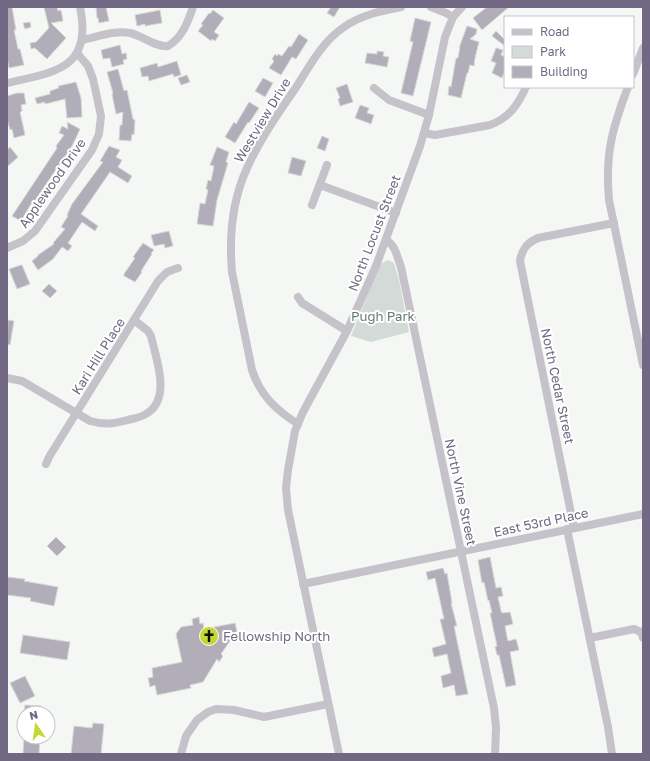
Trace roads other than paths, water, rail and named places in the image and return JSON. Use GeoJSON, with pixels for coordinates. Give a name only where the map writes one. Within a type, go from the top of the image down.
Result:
{"type":"FeatureCollection","features":[{"type":"Feature","properties":{"kind":"street"},"geometry":{"type":"LineString","coordinates":[[7,83],[56,71],[64,66],[77,53],[82,40],[83,21],[80,7]]}},
{"type":"Feature","properties":{"kind":"street","name":"Westview Drive"},"geometry":{"type":"LineString","coordinates":[[298,424],[284,415],[269,402],[255,380],[252,370],[231,261],[231,233],[239,190],[246,169],[258,145],[321,49],[343,27],[356,20],[381,11],[401,7]]}},
{"type":"Feature","properties":{"kind":"street"},"geometry":{"type":"LineString","coordinates":[[431,7],[446,12],[453,17]]}},
{"type":"Feature","properties":{"kind":"street"},"geometry":{"type":"LineString","coordinates":[[374,88],[389,100],[429,115],[446,36],[453,17],[462,7]]}},
{"type":"Feature","properties":{"kind":"street"},"geometry":{"type":"LineString","coordinates":[[82,40],[114,33],[129,33],[141,36],[162,46],[168,46],[180,34],[189,18],[192,8]]}},
{"type":"Feature","properties":{"kind":"street"},"geometry":{"type":"LineString","coordinates":[[634,71],[643,48]]}},
{"type":"Feature","properties":{"kind":"street","name":"Applewood Drive"},"geometry":{"type":"LineString","coordinates":[[7,248],[23,241],[35,231],[92,150],[100,134],[101,116],[93,79],[88,66],[77,53]]}},
{"type":"Feature","properties":{"kind":"street"},"geometry":{"type":"LineString","coordinates":[[424,133],[435,136],[498,122],[514,109],[526,88]]}},
{"type":"Feature","properties":{"kind":"street"},"geometry":{"type":"LineString","coordinates":[[628,88],[614,127],[607,162],[609,200],[643,364]]}},
{"type":"Feature","properties":{"kind":"street","name":"North Locust Street"},"geometry":{"type":"LineString","coordinates":[[339,754],[288,510],[288,470],[291,446],[303,412],[347,331],[367,288],[396,213],[429,115]]}},
{"type":"Feature","properties":{"kind":"street"},"geometry":{"type":"LineString","coordinates":[[312,205],[327,165]]}},
{"type":"Feature","properties":{"kind":"street"},"geometry":{"type":"LineString","coordinates":[[320,185],[396,213]]}},
{"type":"Feature","properties":{"kind":"street","name":"North Cedar Street"},"geometry":{"type":"LineString","coordinates":[[612,754],[520,261],[524,249],[532,241],[538,238],[614,223]]}},
{"type":"Feature","properties":{"kind":"street","name":"North Vine Street"},"geometry":{"type":"LineString","coordinates":[[386,240],[392,244],[396,251],[401,268],[494,708],[496,728],[495,754]]}},
{"type":"Feature","properties":{"kind":"street","name":"Kari Hill Place"},"geometry":{"type":"LineString","coordinates":[[46,464],[76,413],[163,275],[178,268]]}},
{"type":"Feature","properties":{"kind":"street"},"geometry":{"type":"LineString","coordinates":[[298,297],[302,303],[347,331]]}},
{"type":"Feature","properties":{"kind":"street"},"geometry":{"type":"LineString","coordinates":[[7,378],[22,381],[90,421],[103,424],[115,423],[145,415],[154,408],[159,398],[161,378],[151,336],[148,331],[134,320]]}},
{"type":"Feature","properties":{"kind":"street","name":"East 53rd Place"},"geometry":{"type":"LineString","coordinates":[[303,584],[643,514]]}},
{"type":"Feature","properties":{"kind":"street"},"geometry":{"type":"LineString","coordinates":[[590,638],[634,629],[641,632],[643,638]]}},
{"type":"Feature","properties":{"kind":"street"},"geometry":{"type":"LineString","coordinates":[[181,754],[186,736],[197,720],[208,712],[216,709],[234,710],[264,717],[328,704]]}},
{"type":"Feature","properties":{"kind":"place","name":"Fellowship North"},"geometry":{"type":"Point","coordinates":[209,636]}},
{"type":"Feature","properties":{"kind":"park label","name":"Pugh Park"},"geometry":{"type":"Point","coordinates":[383,316]}}]}
